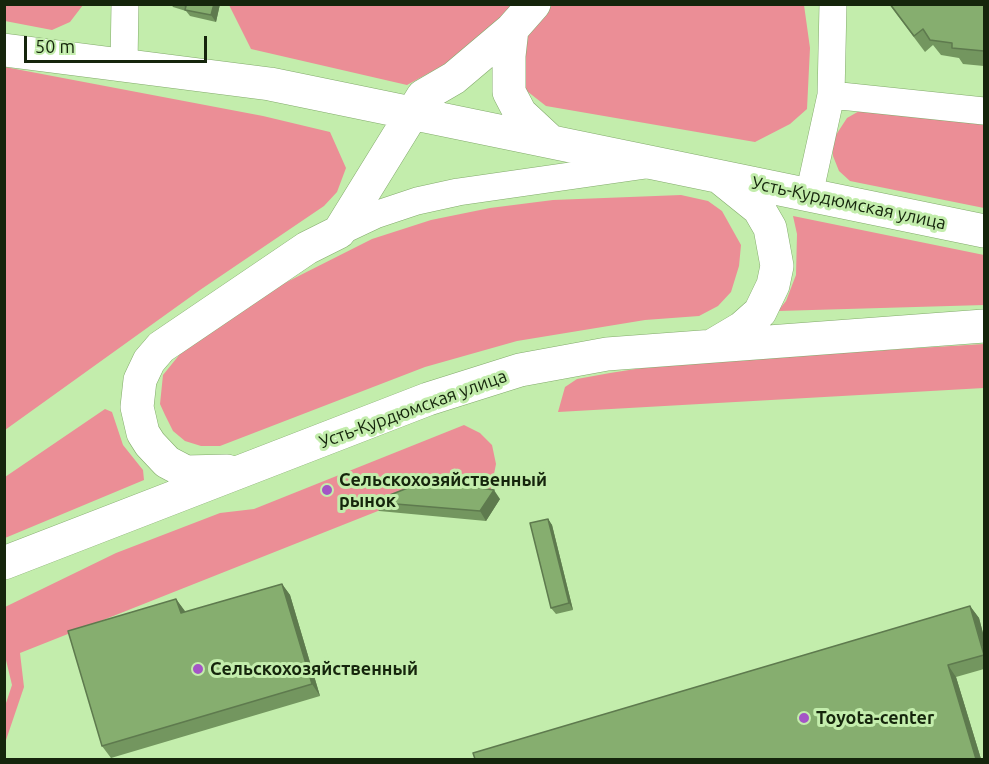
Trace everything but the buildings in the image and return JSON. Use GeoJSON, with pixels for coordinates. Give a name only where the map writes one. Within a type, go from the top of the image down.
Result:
{"type":"FeatureCollection","features":[{"type":"Feature","properties":{"kind":"main road"},"geometry":{"type":"LineString","coordinates":[[250,469],[196,473],[186,472],[167,462],[143,433],[137,407],[140,380],[148,361],[160,347],[307,248],[339,232],[423,96],[454,78],[512,29],[534,4]]}},
{"type":"Feature","properties":{"kind":"main road"},"geometry":{"type":"LineString","coordinates":[[512,29],[508,56],[509,92],[520,113],[549,140]]}},
{"type":"Feature","properties":{"kind":"main road","name":"Усть-Курдюмская улица"},"geometry":{"type":"LineString","coordinates":[[4,50],[270,84],[984,231]]}},
{"type":"Feature","properties":{"kind":"main road"},"geometry":{"type":"LineString","coordinates":[[710,347],[742,328],[760,312],[770,293],[777,266],[770,228],[759,209],[752,201],[717,176]]}},
{"type":"Feature","properties":{"kind":"main road","name":"Усть-Курдюмская улица"},"geometry":{"type":"LineString","coordinates":[[4,563],[428,399],[520,370],[607,354],[984,326]]}},
{"type":"Feature","properties":{"kind":"street"},"geometry":{"type":"LineString","coordinates":[[124,64],[125,4]]}},
{"type":"Feature","properties":{"kind":"street"},"geometry":{"type":"LineString","coordinates":[[809,195],[831,95],[833,4]]}},
{"type":"Feature","properties":{"kind":"street"},"geometry":{"type":"LineString","coordinates":[[831,95],[984,111]]}},
{"type":"Feature","properties":{"kind":"street"},"geometry":{"type":"LineString","coordinates":[[339,232],[375,215],[427,199],[659,164]]}},
{"type":"Feature","properties":{"kind":"shaded area"},"geometry":{"type":"Polygon","coordinates":[[[4,5],[83,5],[70,22],[52,30],[5,21],[4,5]]]}},
{"type":"Feature","properties":{"kind":"shaded area"},"geometry":{"type":"Polygon","coordinates":[[[229,5],[516,5],[449,62],[407,85],[251,49],[229,5]]]}},
{"type":"Feature","properties":{"kind":"shaded area"},"geometry":{"type":"Polygon","coordinates":[[[543,5],[804,5],[810,48],[807,109],[790,124],[755,142],[546,106],[523,88],[518,36],[543,5]]]}},
{"type":"Feature","properties":{"kind":"shaded area"},"geometry":{"type":"Polygon","coordinates":[[[5,67],[263,116],[330,132],[346,168],[337,192],[324,206],[200,290],[5,430],[5,67]]]}},
{"type":"Feature","properties":{"kind":"shaded area"},"geometry":{"type":"Polygon","coordinates":[[[861,110],[984,117],[984,208],[850,181],[839,171],[833,156],[832,141],[847,118],[861,110]]]}},
{"type":"Feature","properties":{"kind":"shaded area"},"geometry":{"type":"Polygon","coordinates":[[[681,195],[708,201],[722,211],[741,245],[739,266],[731,292],[718,306],[699,316],[645,320],[517,341],[425,367],[220,446],[201,446],[185,441],[173,431],[160,404],[163,375],[180,354],[255,298],[372,239],[431,220],[490,208],[553,200],[681,195]]]}},
{"type":"Feature","properties":{"kind":"shaded area"},"geometry":{"type":"Polygon","coordinates":[[[793,216],[984,255],[984,305],[778,311],[786,301],[796,275],[797,234],[793,216]]]}},
{"type":"Feature","properties":{"kind":"shaded area"},"geometry":{"type":"Polygon","coordinates":[[[984,344],[984,388],[558,412],[565,387],[577,379],[610,373],[674,363],[984,344]]]}},
{"type":"Feature","properties":{"kind":"shaded area"},"geometry":{"type":"Polygon","coordinates":[[[105,409],[112,412],[123,445],[143,470],[144,480],[5,538],[5,477],[105,409]]]}},
{"type":"Feature","properties":{"kind":"shaded area"},"geometry":{"type":"Polygon","coordinates":[[[464,425],[480,433],[492,445],[496,464],[490,494],[441,486],[20,653],[24,687],[5,743],[5,706],[12,685],[5,656],[5,607],[116,553],[220,513],[254,509],[464,425]]]}},
{"type":"Feature","properties":{"kind":"place","name":"Сельскохозяйственный рынок"},"geometry":{"type":"Point","coordinates":[327,490]}},
{"type":"Feature","properties":{"kind":"place","name":"Сельскохозяйственный"},"geometry":{"type":"Point","coordinates":[198,669]}},
{"type":"Feature","properties":{"kind":"place","name":"Toyota-center"},"geometry":{"type":"Point","coordinates":[804,718]}}]}
